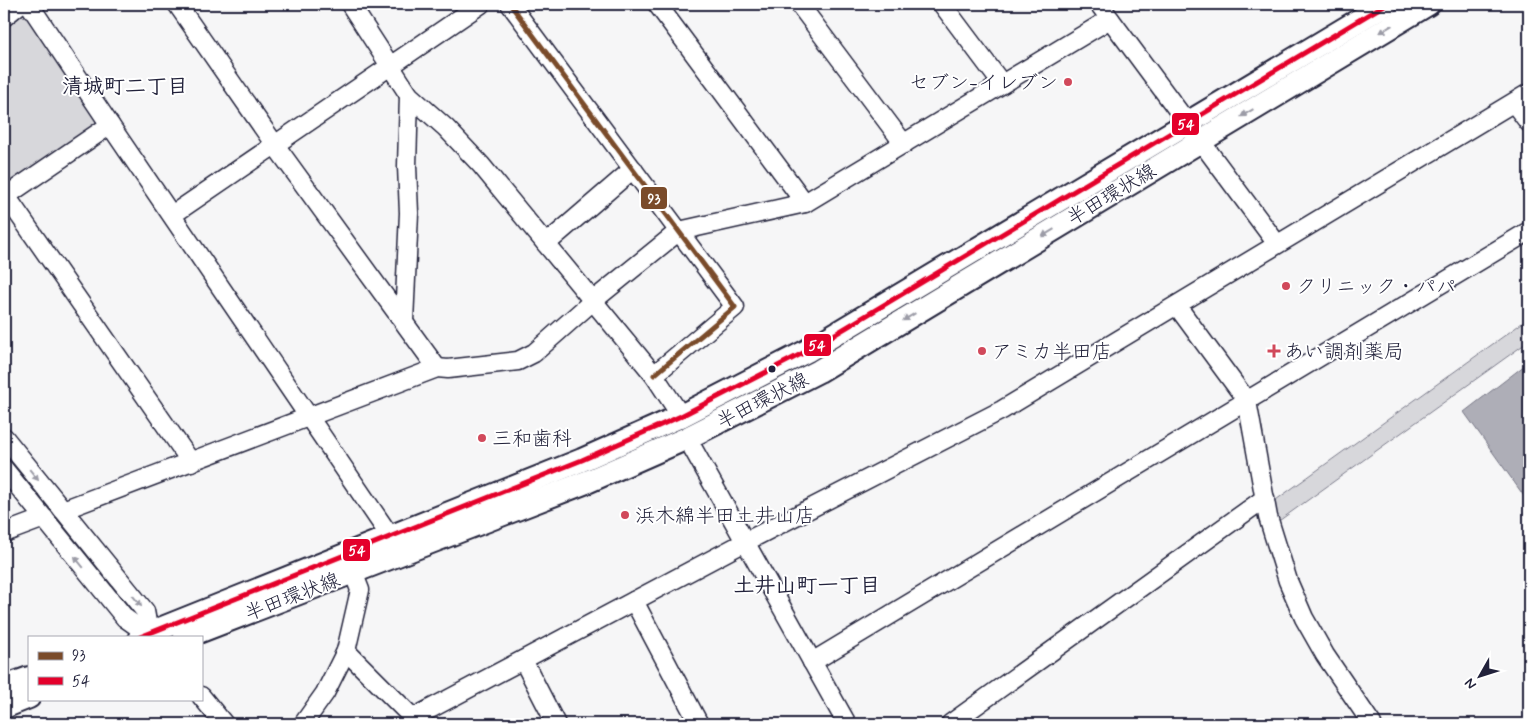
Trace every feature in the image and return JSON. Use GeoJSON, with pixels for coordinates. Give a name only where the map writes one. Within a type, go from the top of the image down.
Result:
{"type":"FeatureCollection","features":[{"type":"Feature","properties":{"kind":"main road","name":"半田環状線"},"geometry":{"type":"LineString","coordinates":[[188,636],[589,480],[687,438],[819,371],[1194,132],[1386,4]]}},
{"type":"Feature","properties":{"kind":"main road","name":"半田環状線"},"geometry":{"type":"LineString","coordinates":[[147,636],[390,536],[582,460],[681,416],[806,351],[1194,132],[1428,4]]}},
{"type":"Feature","properties":{"kind":"main road"},"geometry":{"type":"LineString","coordinates":[[4,687],[28,678]]}},
{"type":"Feature","properties":{"kind":"main road"},"geometry":{"type":"LineString","coordinates":[[4,707],[28,698]]}},
{"type":"Feature","properties":{"kind":"street"},"geometry":{"type":"LineString","coordinates":[[4,16],[20,4]]}},
{"type":"Feature","properties":{"kind":"street"},"geometry":{"type":"LineString","coordinates":[[29,4],[390,536]]}},
{"type":"Feature","properties":{"kind":"street"},"geometry":{"type":"LineString","coordinates":[[177,4],[275,145],[437,368]]}},
{"type":"Feature","properties":{"kind":"street"},"geometry":{"type":"LineString","coordinates":[[350,4],[409,95],[446,128],[481,165],[654,374],[681,416]]}},
{"type":"Feature","properties":{"kind":"street"},"geometry":{"type":"LineString","coordinates":[[172,215],[481,4]]}},
{"type":"Feature","properties":{"kind":"street"},"geometry":{"type":"LineString","coordinates":[[510,4],[735,307],[654,374]]}},
{"type":"Feature","properties":{"kind":"street"},"geometry":{"type":"LineString","coordinates":[[657,4],[805,203]]}},
{"type":"Feature","properties":{"kind":"street"},"geometry":{"type":"LineString","coordinates":[[799,4],[904,144]]}},
{"type":"Feature","properties":{"kind":"street"},"geometry":{"type":"LineString","coordinates":[[942,4],[1002,84]]}},
{"type":"Feature","properties":{"kind":"street"},"geometry":{"type":"LineString","coordinates":[[1099,4],[1277,244]]}},
{"type":"Feature","properties":{"kind":"street"},"geometry":{"type":"LineString","coordinates":[[63,510],[437,368],[448,369],[518,361],[534,353],[594,300],[679,232],[805,203],[1110,18]]}},
{"type":"Feature","properties":{"kind":"street"},"geometry":{"type":"LineString","coordinates":[[346,651],[414,721],[523,660],[745,542],[1002,410],[1529,93]]}},
{"type":"Feature","properties":{"kind":"street"},"geometry":{"type":"LineString","coordinates":[[404,321],[409,213],[407,166],[409,95]]}},
{"type":"Feature","properties":{"kind":"street"},"geometry":{"type":"LineString","coordinates":[[1514,103],[1529,123]]}},
{"type":"Feature","properties":{"kind":"street"},"geometry":{"type":"LineString","coordinates":[[110,125],[5,194],[191,462]]}},
{"type":"Feature","properties":{"kind":"street"},"geometry":{"type":"LineString","coordinates":[[546,244],[633,169]]}},
{"type":"Feature","properties":{"kind":"street"},"geometry":{"type":"LineString","coordinates":[[812,662],[1529,231]]}},
{"type":"Feature","properties":{"kind":"street"},"geometry":{"type":"LineString","coordinates":[[1177,306],[1247,401],[1265,498],[1276,544],[1288,581],[1304,618],[1335,670],[1372,724]]}},
{"type":"Feature","properties":{"kind":"street"},"geometry":{"type":"LineString","coordinates":[[4,437],[145,611],[147,636]]}},
{"type":"Feature","properties":{"kind":"street"},"geometry":{"type":"LineString","coordinates":[[687,438],[847,724]]}},
{"type":"Feature","properties":{"kind":"street"},"geometry":{"type":"LineString","coordinates":[[4,469],[125,618],[147,636]]}},
{"type":"Feature","properties":{"kind":"street"},"geometry":{"type":"LineString","coordinates":[[950,724],[1265,498]]}},
{"type":"Feature","properties":{"kind":"street"},"geometry":{"type":"LineString","coordinates":[[4,534],[44,518]]}},
{"type":"Feature","properties":{"kind":"street"},"geometry":{"type":"LineString","coordinates":[[303,724],[325,692],[346,651],[360,590],[353,572]]}},
{"type":"Feature","properties":{"kind":"street"},"geometry":{"type":"LineString","coordinates":[[634,601],[699,724]]}},
{"type":"Feature","properties":{"kind":"street"},"geometry":{"type":"LineString","coordinates":[[523,660],[556,724]]}},
{"type":"Feature","properties":{"kind":"street"},"geometry":{"type":"LineString","coordinates":[[202,697],[224,724]]}},
{"type":"Feature","properties":{"kind":"shaded area"},"geometry":{"type":"Polygon","coordinates":[[[21,16],[28,17],[97,120],[95,127],[14,182],[7,182],[4,178],[4,30],[21,16]]]}},
{"type":"Feature","properties":{"kind":"shaded area"},"geometry":{"type":"Polygon","coordinates":[[[1529,318],[1529,341],[1276,523],[1273,502],[1529,318]]]}},
{"type":"Feature","properties":{"kind":"shaded area"},"geometry":{"type":"Polygon","coordinates":[[[1529,362],[1529,503],[1464,412],[1529,362]]]}},
{"type":"Feature","properties":{"kind":"transit line","name":"93"},"geometry":{"type":"LineString","coordinates":[[510,4],[735,307],[654,375]]}},
{"type":"Feature","properties":{"kind":"transit line","name":"54"},"geometry":{"type":"LineString","coordinates":[[142,636],[582,460],[681,416],[807,351],[1386,4]]}},
{"type":"Feature","properties":{"kind":"place","name":"セブン-イレブン"},"geometry":{"type":"Point","coordinates":[1068,82]}},
{"type":"Feature","properties":{"kind":"place","name":"クリニック・パパ"},"geometry":{"type":"Point","coordinates":[1286,286]}},
{"type":"Feature","properties":{"kind":"place","name":"アミカ半田店"},"geometry":{"type":"Point","coordinates":[982,351]}},
{"type":"Feature","properties":{"kind":"place","name":"あい調剤薬局"},"geometry":{"type":"Point","coordinates":[1274,351]}},
{"type":"Feature","properties":{"kind":"place","name":"三和歯科"},"geometry":{"type":"Point","coordinates":[482,438]}},
{"type":"Feature","properties":{"kind":"place","name":"浜木綿半田土井山店"},"geometry":{"type":"Point","coordinates":[625,515]}},
{"type":"Feature","properties":{"kind":"district","name":"清城町二丁目"},"geometry":{"type":"Point","coordinates":[125,86]}},
{"type":"Feature","properties":{"kind":"district","name":"土井山町一丁目"},"geometry":{"type":"Point","coordinates":[807,585]}}]}
